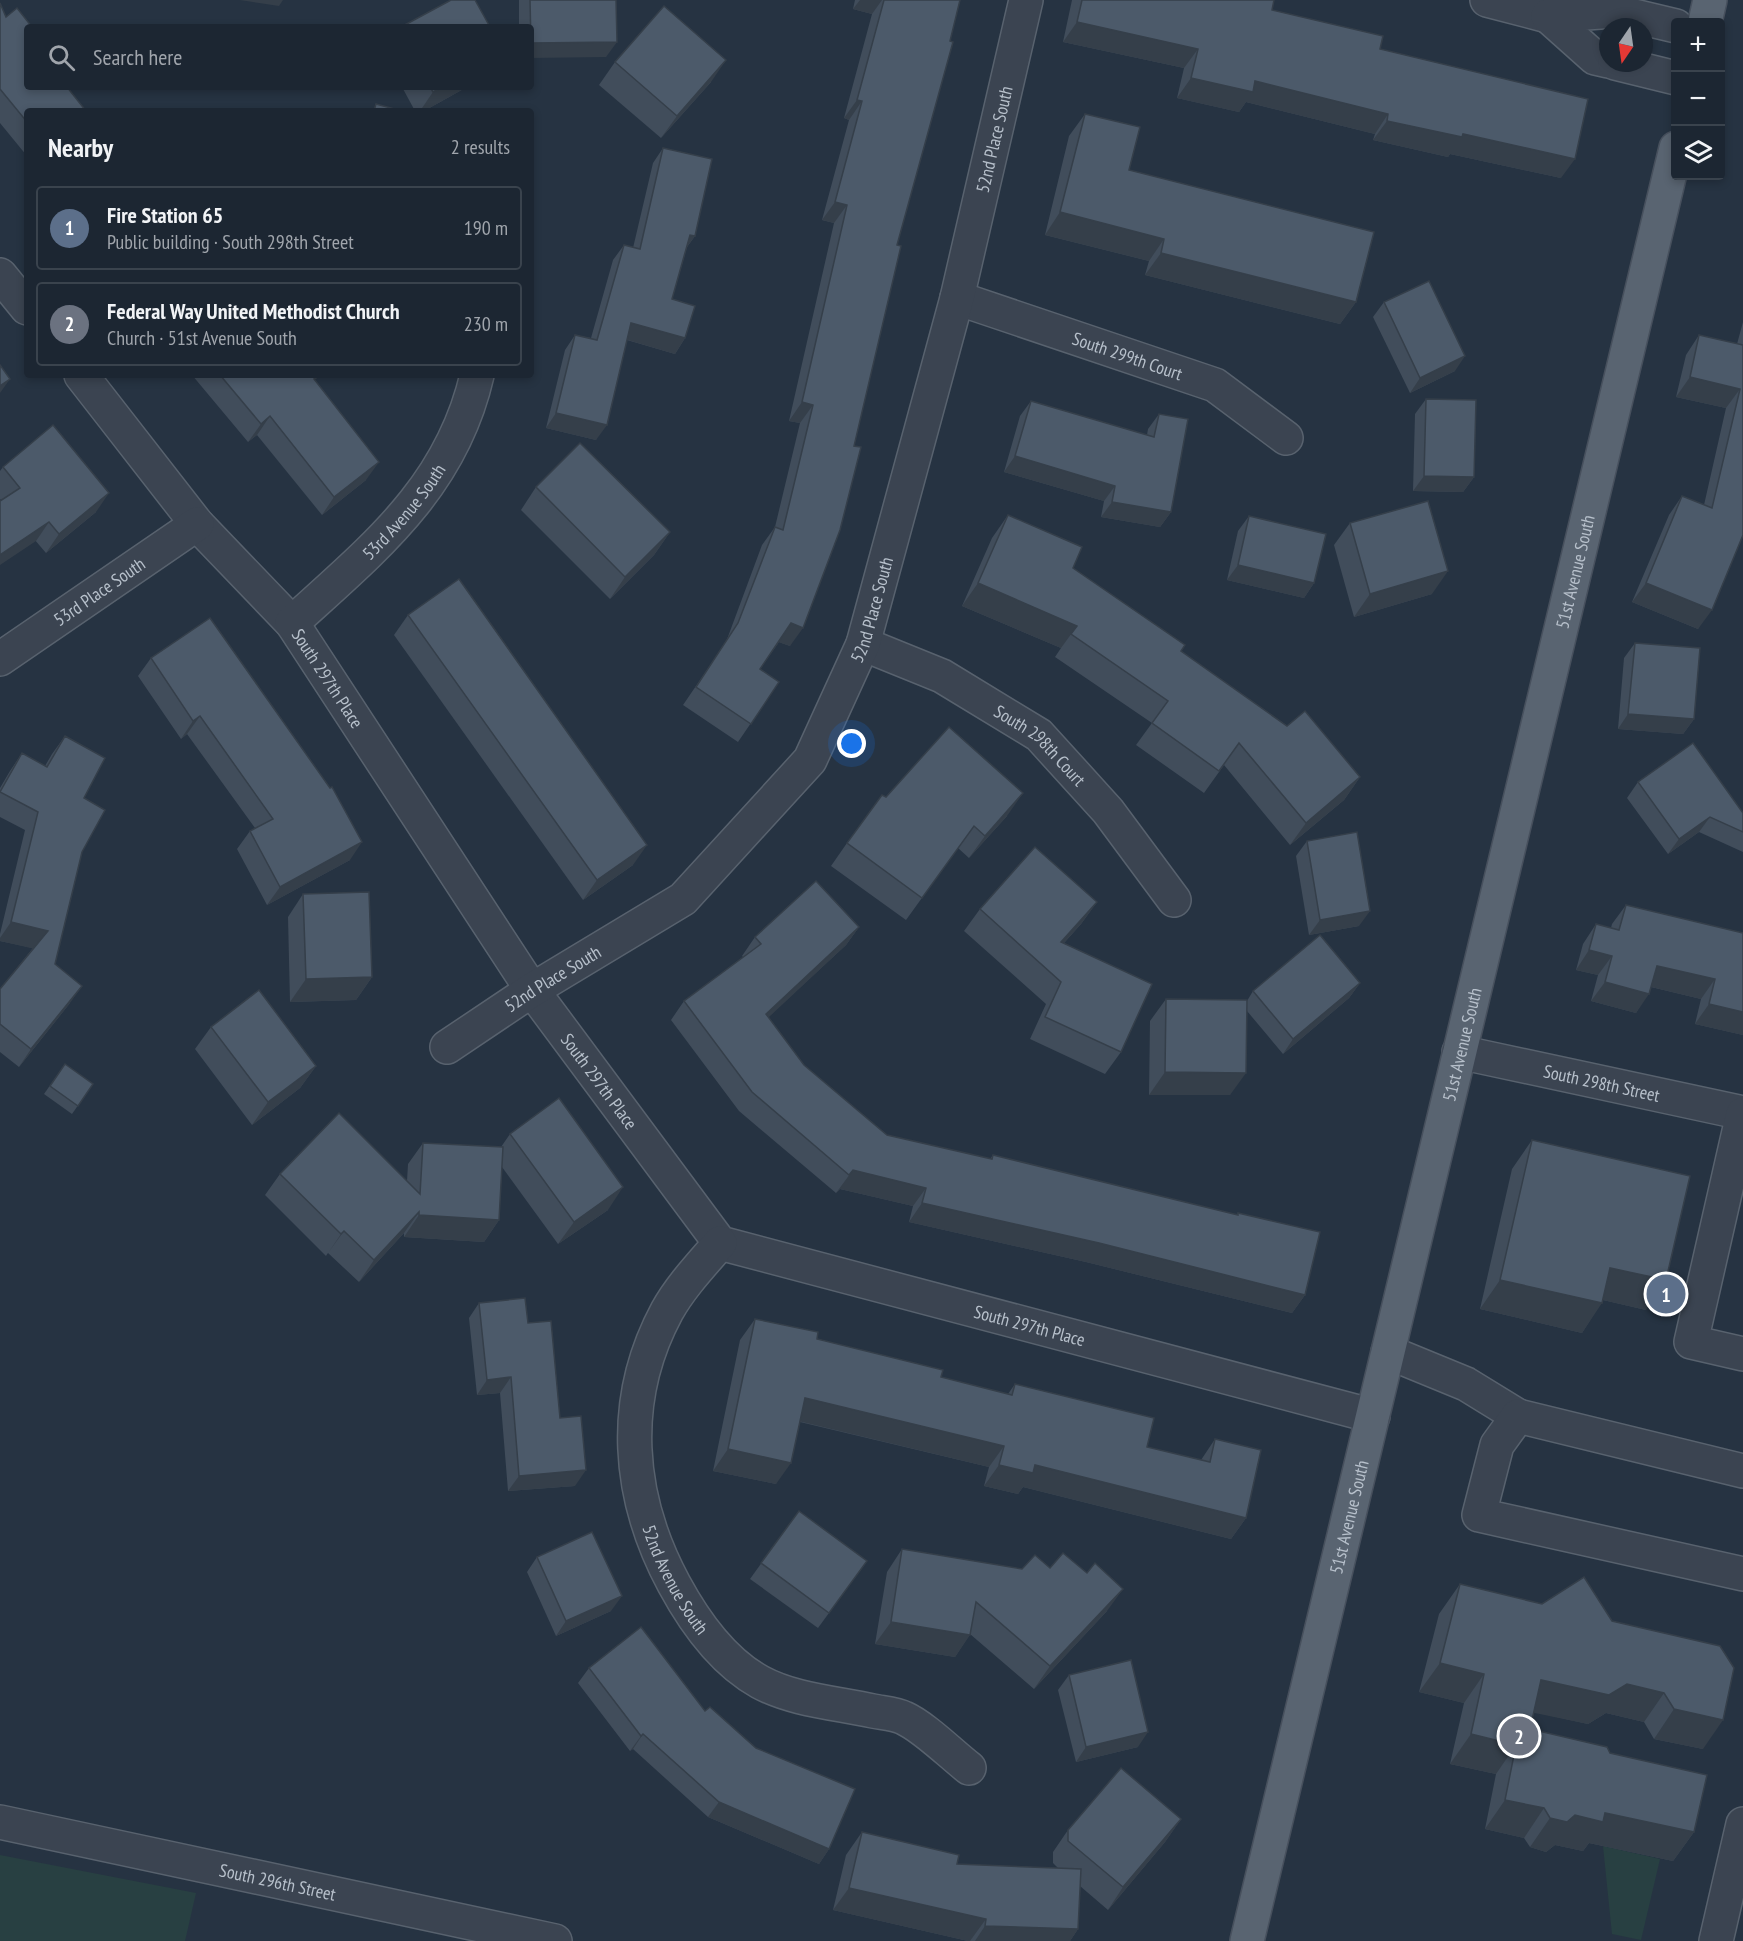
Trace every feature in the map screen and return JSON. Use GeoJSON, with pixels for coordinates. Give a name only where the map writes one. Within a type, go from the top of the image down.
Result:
{"type":"FeatureCollection","features":[{"type":"Feature","properties":{"kind":"main road"},"geometry":{"type":"LineString","coordinates":[[1706,18],[1710,0]]}},
{"type":"Feature","properties":{"kind":"main road","name":"51st Avenue South"},"geometry":{"type":"LineString","coordinates":[[1247,1941],[1671,169]]}},
{"type":"Feature","properties":{"kind":"street","name":"52nd Place South"},"geometry":{"type":"LineString","coordinates":[[447,1047],[532,990],[683,899],[810,760],[863,644],[957,298],[1026,0]]}},
{"type":"Feature","properties":{"kind":"street"},"geometry":{"type":"LineString","coordinates":[[1487,0],[1548,16],[1613,11],[1671,25]]}},
{"type":"Feature","properties":{"kind":"street"},"geometry":{"type":"LineString","coordinates":[[1548,16],[1594,58],[1599,59]]}},
{"type":"Feature","properties":{"kind":"street"},"geometry":{"type":"LineString","coordinates":[[1652,72],[1671,77]]}},
{"type":"Feature","properties":{"kind":"street"},"geometry":{"type":"LineString","coordinates":[[0,275],[24,304]]}},
{"type":"Feature","properties":{"kind":"street","name":"South 299th Court"},"geometry":{"type":"LineString","coordinates":[[957,298],[1215,385],[1286,438]]}},
{"type":"Feature","properties":{"kind":"street","name":"South 297th Place"},"geometry":{"type":"LineString","coordinates":[[83,378],[197,524],[292,623],[532,990],[720,1243],[1373,1416]]}},
{"type":"Feature","properties":{"kind":"street","name":"53rd Avenue South"},"geometry":{"type":"LineString","coordinates":[[292,623],[394,529],[435,478],[470,407],[476,378]]}},
{"type":"Feature","properties":{"kind":"street","name":"53rd Place South"},"geometry":{"type":"LineString","coordinates":[[0,659],[197,524]]}},
{"type":"Feature","properties":{"kind":"street","name":"South 298th Court"},"geometry":{"type":"LineString","coordinates":[[863,644],[942,676],[1039,735],[1108,811],[1174,900]]}},
{"type":"Feature","properties":{"kind":"street","name":"South 298th Street"},"geometry":{"type":"LineString","coordinates":[[1459,1052],[1743,1113]]}},
{"type":"Feature","properties":{"kind":"street"},"geometry":{"type":"LineString","coordinates":[[1743,1113],[1691,1342],[1743,1354]]}},
{"type":"Feature","properties":{"kind":"street","name":"52nd Avenue South"},"geometry":{"type":"LineString","coordinates":[[720,1243],[682,1288],[667,1311],[645,1367],[634,1410],[636,1473],[654,1539],[667,1572],[685,1605],[705,1632],[731,1660],[759,1681],[788,1693],[904,1718],[969,1768]]}},
{"type":"Feature","properties":{"kind":"street"},"geometry":{"type":"LineString","coordinates":[[1388,1352],[1466,1384],[1518,1416],[1743,1471]]}},
{"type":"Feature","properties":{"kind":"street"},"geometry":{"type":"LineString","coordinates":[[1518,1416],[1497,1445],[1479,1515],[1743,1574]]}},
{"type":"Feature","properties":{"kind":"street","name":"South 296th Street"},"geometry":{"type":"LineString","coordinates":[[0,1822],[555,1941]]}},
{"type":"Feature","properties":{"kind":"street"},"geometry":{"type":"LineString","coordinates":[[1716,1941],[1743,1824]]}},
{"type":"Feature","properties":{"kind":"green space"},"geometry":{"type":"Polygon","coordinates":[[[1603,1846],[1660,1859],[1641,1940],[1612,1934],[1603,1846]]]}},
{"type":"Feature","properties":{"kind":"green space"},"geometry":{"type":"Polygon","coordinates":[[[0,1855],[196,1893],[185,1941],[0,1941],[0,1855]]]}},
{"type":"Feature","properties":{"kind":"building"},"geometry":{"type":"Polygon","coordinates":[[[451,0],[475,0],[488,24],[407,24],[451,0]]]}},
{"type":"Feature","properties":{"kind":"building"},"geometry":{"type":"Polygon","coordinates":[[[530,0],[616,0],[617,42],[534,43],[534,24],[531,24],[530,0]]]}},
{"type":"Feature","properties":{"kind":"building"},"geometry":{"type":"Polygon","coordinates":[[[884,0],[960,0],[950,41],[953,42],[897,245],[901,246],[854,446],[861,447],[840,530],[803,628],[791,623],[760,669],[779,682],[751,724],[696,687],[738,623],[775,527],[783,530],[813,405],[802,402],[847,205],[835,202],[862,101],[857,100],[884,0]]]}},
{"type":"Feature","properties":{"kind":"building"},"geometry":{"type":"Polygon","coordinates":[[[1082,0],[1274,0],[1272,10],[1383,36],[1380,49],[1588,99],[1575,159],[1463,134],[1462,137],[1387,121],[1388,114],[1255,81],[1253,92],[1191,78],[1198,49],[1077,22],[1082,0]]]}},
{"type":"Feature","properties":{"kind":"building"},"geometry":{"type":"Polygon","coordinates":[[[0,3],[6,17],[17,8],[30,24],[24,24],[24,90],[69,90],[84,108],[24,108],[24,118],[0,89],[0,3]]]}},
{"type":"Feature","properties":{"kind":"building"},"geometry":{"type":"Polygon","coordinates":[[[664,6],[726,60],[677,116],[615,62],[664,6]]]}},
{"type":"Feature","properties":{"kind":"building"},"geometry":{"type":"Polygon","coordinates":[[[376,104],[391,108],[375,108],[376,104]]]}},
{"type":"Feature","properties":{"kind":"building"},"geometry":{"type":"Polygon","coordinates":[[[1085,114],[1140,127],[1129,170],[1374,232],[1356,302],[1161,253],[1164,239],[1060,212],[1085,114]]]}},
{"type":"Feature","properties":{"kind":"building"},"geometry":{"type":"Polygon","coordinates":[[[663,148],[712,159],[695,236],[690,235],[672,299],[695,306],[685,338],[631,323],[607,425],[556,413],[575,335],[597,340],[624,245],[640,249],[663,148]]]}},
{"type":"Feature","properties":{"kind":"building"},"geometry":{"type":"Polygon","coordinates":[[[1429,281],[1465,356],[1420,378],[1384,302],[1429,281]]]}},
{"type":"Feature","properties":{"kind":"building"},"geometry":{"type":"Polygon","coordinates":[[[1699,335],[1743,345],[1743,535],[1712,610],[1646,583],[1682,496],[1712,508],[1740,389],[1690,377],[1699,335]]]}},
{"type":"Feature","properties":{"kind":"building"},"geometry":{"type":"Polygon","coordinates":[[[0,365],[10,379],[0,386],[0,365]]]}},
{"type":"Feature","properties":{"kind":"building"},"geometry":{"type":"Polygon","coordinates":[[[223,378],[316,378],[314,379],[379,462],[334,497],[270,416],[261,424],[223,378]]]}},
{"type":"Feature","properties":{"kind":"building"},"geometry":{"type":"Polygon","coordinates":[[[1426,399],[1476,400],[1474,477],[1424,476],[1426,399]]]}},
{"type":"Feature","properties":{"kind":"building"},"geometry":{"type":"Polygon","coordinates":[[[1031,401],[1154,437],[1159,414],[1188,419],[1171,512],[1112,502],[1115,486],[1015,456],[1031,401]]]}},
{"type":"Feature","properties":{"kind":"building"},"geometry":{"type":"Polygon","coordinates":[[[53,425],[109,493],[59,534],[49,522],[0,555],[0,501],[20,488],[3,467],[53,425]]]}},
{"type":"Feature","properties":{"kind":"building"},"geometry":{"type":"Polygon","coordinates":[[[580,443],[670,532],[625,577],[536,487],[580,443]]]}},
{"type":"Feature","properties":{"kind":"building"},"geometry":{"type":"Polygon","coordinates":[[[1428,501],[1448,571],[1370,594],[1350,523],[1428,501]]]}},
{"type":"Feature","properties":{"kind":"building"},"geometry":{"type":"Polygon","coordinates":[[[1008,515],[1082,547],[1073,568],[1185,645],[1181,651],[1287,726],[1305,711],[1360,777],[1306,823],[1239,743],[1219,771],[1152,723],[1168,701],[1071,634],[1077,626],[978,583],[1008,515]]]}},
{"type":"Feature","properties":{"kind":"building"},"geometry":{"type":"Polygon","coordinates":[[[1249,516],[1326,534],[1314,583],[1238,565],[1249,516]]]}},
{"type":"Feature","properties":{"kind":"building"},"geometry":{"type":"Polygon","coordinates":[[[459,579],[647,845],[597,880],[408,615],[459,579]]]}},
{"type":"Feature","properties":{"kind":"building"},"geometry":{"type":"Polygon","coordinates":[[[210,618],[330,788],[332,787],[362,842],[280,887],[250,831],[273,819],[200,716],[193,721],[151,658],[210,618]]]}},
{"type":"Feature","properties":{"kind":"building"},"geometry":{"type":"Polygon","coordinates":[[[1635,643],[1700,648],[1694,719],[1628,714],[1635,643]]]}},
{"type":"Feature","properties":{"kind":"building"},"geometry":{"type":"Polygon","coordinates":[[[949,727],[1023,793],[985,836],[974,826],[922,898],[847,843],[882,795],[886,797],[949,727]]]}},
{"type":"Feature","properties":{"kind":"building"},"geometry":{"type":"Polygon","coordinates":[[[65,736],[105,758],[84,798],[105,810],[82,852],[55,964],[82,986],[31,1049],[0,1024],[0,989],[48,931],[11,922],[38,812],[0,792],[22,753],[47,767],[65,736]]]}},
{"type":"Feature","properties":{"kind":"building"},"geometry":{"type":"Polygon","coordinates":[[[1693,743],[1743,813],[1743,832],[1710,817],[1679,839],[1638,782],[1693,743]]]}},
{"type":"Feature","properties":{"kind":"building"},"geometry":{"type":"Polygon","coordinates":[[[1357,832],[1370,911],[1320,920],[1307,841],[1357,832]]]}},
{"type":"Feature","properties":{"kind":"building"},"geometry":{"type":"Polygon","coordinates":[[[1035,847],[1097,902],[1061,942],[1152,984],[1121,1052],[1045,1017],[1061,982],[980,909],[1035,847]]]}},
{"type":"Feature","properties":{"kind":"building"},"geometry":{"type":"Polygon","coordinates":[[[816,881],[859,927],[766,1014],[804,1065],[887,1135],[992,1159],[993,1155],[1238,1215],[1238,1213],[1320,1232],[1305,1295],[1099,1243],[922,1203],[926,1188],[853,1170],[849,1175],[752,1092],[684,1001],[761,944],[755,937],[816,881]]]}},
{"type":"Feature","properties":{"kind":"building"},"geometry":{"type":"Polygon","coordinates":[[[369,892],[372,977],[306,979],[303,894],[369,892]]]}},
{"type":"Feature","properties":{"kind":"building"},"geometry":{"type":"Polygon","coordinates":[[[1626,905],[1743,933],[1743,1012],[1709,1004],[1715,979],[1657,966],[1649,994],[1605,982],[1612,956],[1589,950],[1596,924],[1619,930],[1626,905]]]}},
{"type":"Feature","properties":{"kind":"building"},"geometry":{"type":"Polygon","coordinates":[[[1320,935],[1360,983],[1293,1039],[1253,991],[1320,935]]]}},
{"type":"Feature","properties":{"kind":"building"},"geometry":{"type":"Polygon","coordinates":[[[259,990],[316,1066],[268,1102],[211,1027],[259,990]]]}},
{"type":"Feature","properties":{"kind":"building"},"geometry":{"type":"Polygon","coordinates":[[[1166,999],[1247,1000],[1246,1073],[1165,1072],[1166,999]]]}},
{"type":"Feature","properties":{"kind":"building"},"geometry":{"type":"Polygon","coordinates":[[[65,1064],[93,1084],[78,1106],[50,1086],[65,1064]]]}},
{"type":"Feature","properties":{"kind":"building"},"geometry":{"type":"Polygon","coordinates":[[[559,1098],[623,1187],[574,1222],[510,1134],[559,1098]]]}},
{"type":"Feature","properties":{"kind":"building"},"geometry":{"type":"Polygon","coordinates":[[[339,1113],[420,1194],[423,1143],[503,1147],[499,1220],[419,1215],[419,1212],[374,1260],[344,1231],[341,1234],[280,1174],[339,1113]]]}},
{"type":"Feature","properties":{"kind":"building"},"geometry":{"type":"Polygon","coordinates":[[[1532,1140],[1690,1176],[1666,1280],[1610,1268],[1602,1303],[1500,1280],[1532,1140]]]}},
{"type":"Feature","properties":{"kind":"building"},"geometry":{"type":"Polygon","coordinates":[[[525,1298],[528,1323],[551,1321],[560,1418],[581,1416],[586,1470],[519,1476],[511,1377],[487,1380],[479,1303],[525,1298]]]}},
{"type":"Feature","properties":{"kind":"building"},"geometry":{"type":"Polygon","coordinates":[[[755,1319],[818,1332],[817,1339],[943,1370],[941,1377],[1012,1395],[1015,1384],[1154,1418],[1147,1447],[1210,1462],[1215,1439],[1261,1450],[1246,1518],[1035,1465],[1033,1473],[999,1465],[1004,1446],[805,1398],[791,1463],[728,1449],[755,1319]]]}},
{"type":"Feature","properties":{"kind":"building"},"geometry":{"type":"Polygon","coordinates":[[[799,1511],[867,1561],[829,1613],[761,1563],[799,1511]]]}},
{"type":"Feature","properties":{"kind":"building"},"geometry":{"type":"Polygon","coordinates":[[[592,1532],[622,1596],[566,1621],[537,1557],[592,1532]]]}},
{"type":"Feature","properties":{"kind":"building"},"geometry":{"type":"Polygon","coordinates":[[[902,1549],[1022,1569],[1035,1555],[1050,1568],[1063,1553],[1087,1573],[1095,1563],[1123,1589],[1050,1666],[976,1602],[970,1635],[891,1622],[902,1549]]]}},
{"type":"Feature","properties":{"kind":"building"},"geometry":{"type":"Polygon","coordinates":[[[1584,1577],[1612,1621],[1720,1646],[1734,1668],[1723,1720],[1674,1709],[1664,1693],[1627,1684],[1609,1695],[1541,1680],[1530,1729],[1607,1747],[1610,1753],[1707,1775],[1694,1832],[1605,1813],[1603,1822],[1575,1815],[1567,1822],[1550,1818],[1544,1808],[1505,1800],[1516,1745],[1471,1734],[1484,1674],[1440,1663],[1460,1584],[1542,1604],[1584,1577]]]}},
{"type":"Feature","properties":{"kind":"building"},"geometry":{"type":"Polygon","coordinates":[[[641,1627],[705,1711],[710,1707],[756,1748],[855,1789],[829,1849],[719,1802],[643,1734],[641,1736],[589,1668],[641,1627]]]}},
{"type":"Feature","properties":{"kind":"building"},"geometry":{"type":"Polygon","coordinates":[[[1131,1660],[1148,1732],[1086,1747],[1069,1675],[1131,1660]]]}},
{"type":"Feature","properties":{"kind":"building"},"geometry":{"type":"Polygon","coordinates":[[[1121,1768],[1181,1819],[1123,1887],[1068,1841],[1068,1830],[1121,1768]]]}},
{"type":"Feature","properties":{"kind":"building"},"geometry":{"type":"Polygon","coordinates":[[[862,1832],[959,1855],[957,1864],[1081,1869],[1078,1929],[985,1926],[986,1919],[849,1888],[862,1832]]]}},
{"type":"Feature","properties":{"kind":"place","name":"Fire Station 65"},"geometry":{"type":"Point","coordinates":[1666,1294]}},
{"type":"Feature","properties":{"kind":"place","name":"Federal Way United Methodist Church"},"geometry":{"type":"Point","coordinates":[1519,1736]}}]}
